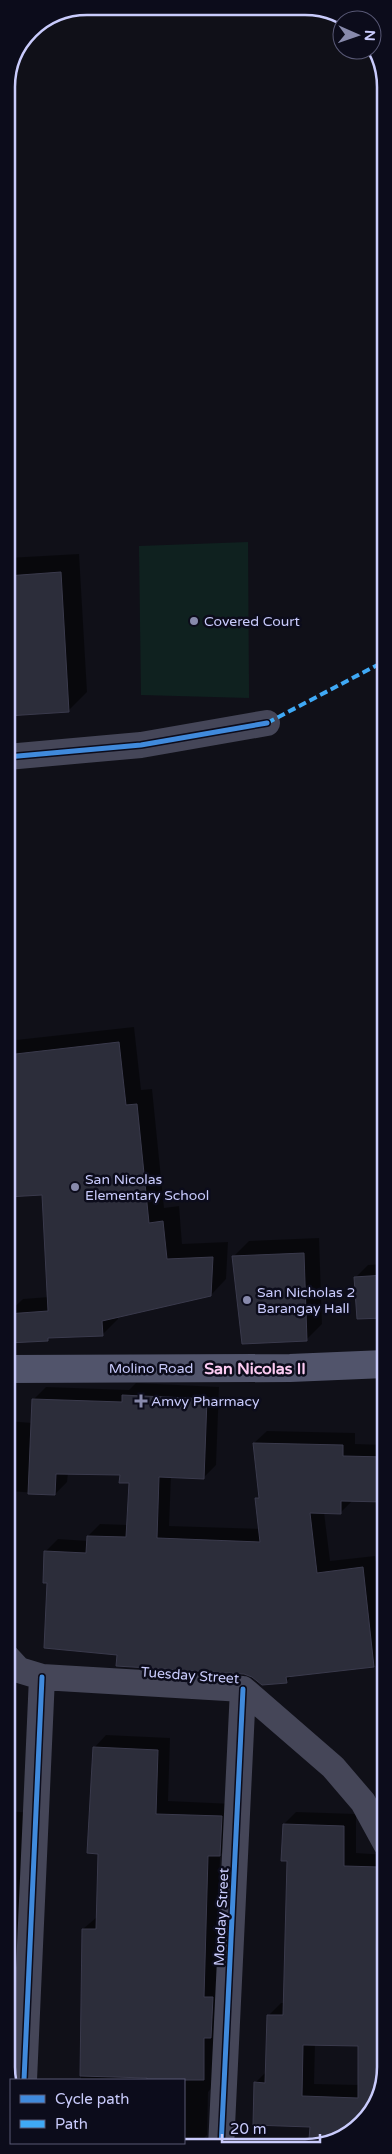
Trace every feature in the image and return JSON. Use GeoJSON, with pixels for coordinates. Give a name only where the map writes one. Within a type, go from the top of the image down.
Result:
{"type":"FeatureCollection","features":[{"type":"Feature","properties":{"kind":"main road","name":"Molino Road"},"geometry":{"type":"LineString","coordinates":[[15,1369],[290,1368],[377,1364]]}},
{"type":"Feature","properties":{"kind":"street"},"geometry":{"type":"LineString","coordinates":[[15,756],[141,745],[267,723]]}},
{"type":"Feature","properties":{"kind":"street","name":"Tuesday Street"},"geometry":{"type":"LineString","coordinates":[[15,1665],[19,1670],[42,1677],[243,1689],[333,1767],[363,1802],[377,1828]]}},
{"type":"Feature","properties":{"kind":"street"},"geometry":{"type":"LineString","coordinates":[[24,2079],[42,1677]]}},
{"type":"Feature","properties":{"kind":"street","name":"Monday Street"},"geometry":{"type":"LineString","coordinates":[[221,2139],[243,1689]]}},
{"type":"Feature","properties":{"kind":"green space","name":"Covered Court"},"geometry":{"type":"Polygon","coordinates":[[[248,542],[249,698],[141,695],[139,546],[248,542]]]}},
{"type":"Feature","properties":{"kind":"building"},"geometry":{"type":"Polygon","coordinates":[[[61,572],[69,712],[15,715],[15,575],[61,572]]]}},
{"type":"Feature","properties":{"kind":"building","name":"San Nicolas Elementary School"},"geometry":{"type":"Polygon","coordinates":[[[119,1042],[126,1105],[137,1104],[149,1223],[163,1221],[167,1259],[213,1257],[211,1296],[102,1321],[103,1336],[48,1338],[48,1341],[15,1343],[15,1313],[48,1311],[42,1195],[15,1197],[15,1054],[119,1042]]]}},
{"type":"Feature","properties":{"kind":"building"},"geometry":{"type":"Polygon","coordinates":[[[304,1253],[307,1341],[242,1344],[232,1256],[304,1253]]]}},
{"type":"Feature","properties":{"kind":"building"},"geometry":{"type":"Polygon","coordinates":[[[377,1276],[377,1318],[357,1319],[354,1277],[377,1276]]]}},
{"type":"Feature","properties":{"kind":"building"},"geometry":{"type":"Polygon","coordinates":[[[122,1395],[207,1399],[204,1479],[159,1477],[157,1538],[260,1542],[255,1498],[259,1498],[253,1443],[343,1445],[343,1456],[377,1457],[377,1502],[341,1501],[341,1514],[310,1513],[317,1573],[363,1567],[374,1667],[286,1677],[287,1683],[262,1685],[252,1677],[244,1674],[116,1666],[117,1655],[44,1648],[47,1583],[43,1583],[44,1551],[86,1553],[87,1536],[126,1537],[129,1483],[119,1483],[120,1475],[56,1474],[55,1495],[28,1494],[32,1399],[122,1402],[122,1395]]]}},
{"type":"Feature","properties":{"kind":"building"},"geometry":{"type":"Polygon","coordinates":[[[93,1747],[158,1750],[156,1814],[222,1816],[220,1856],[208,1856],[204,1997],[213,1997],[211,2038],[204,2038],[204,2080],[80,2076],[82,1929],[96,1929],[98,1854],[87,1853],[93,1747]]]}},
{"type":"Feature","properties":{"kind":"building"},"geometry":{"type":"Polygon","coordinates":[[[283,1824],[344,1826],[344,1866],[377,1867],[376,2081],[367,2103],[352,2121],[328,2135],[309,2139],[310,2127],[253,2125],[254,2082],[265,2083],[267,2015],[283,2015],[287,1861],[281,1861],[283,1824]],[[303,2045],[302,2096],[358,2098],[358,2046],[303,2045]]]}},
{"type":"Feature","properties":{"kind":"marked path"},"geometry":{"type":"LineString","coordinates":[[267,723],[377,665]]}},
{"type":"Feature","properties":{"kind":"cycle path"},"geometry":{"type":"LineString","coordinates":[[15,756],[141,745],[267,723]]}},
{"type":"Feature","properties":{"kind":"cycle path"},"geometry":{"type":"LineString","coordinates":[[24,2079],[42,1677]]}},
{"type":"Feature","properties":{"kind":"cycle path"},"geometry":{"type":"LineString","coordinates":[[221,2139],[243,1689]]}},
{"type":"Feature","properties":{"kind":"place","name":"Covered Court"},"geometry":{"type":"Point","coordinates":[194,621]}},
{"type":"Feature","properties":{"kind":"place","name":"San Nicolas Elementary School"},"geometry":{"type":"Point","coordinates":[75,1187]}},
{"type":"Feature","properties":{"kind":"place","name":"San Nicholas 2 Barangay Hall"},"geometry":{"type":"Point","coordinates":[247,1300]}},
{"type":"Feature","properties":{"kind":"place","name":"Amvy Pharmacy"},"geometry":{"type":"Point","coordinates":[141,1401]}},
{"type":"Feature","properties":{"kind":"district","name":"San Nicolas II"},"geometry":{"type":"Point","coordinates":[255,1368]}}]}
